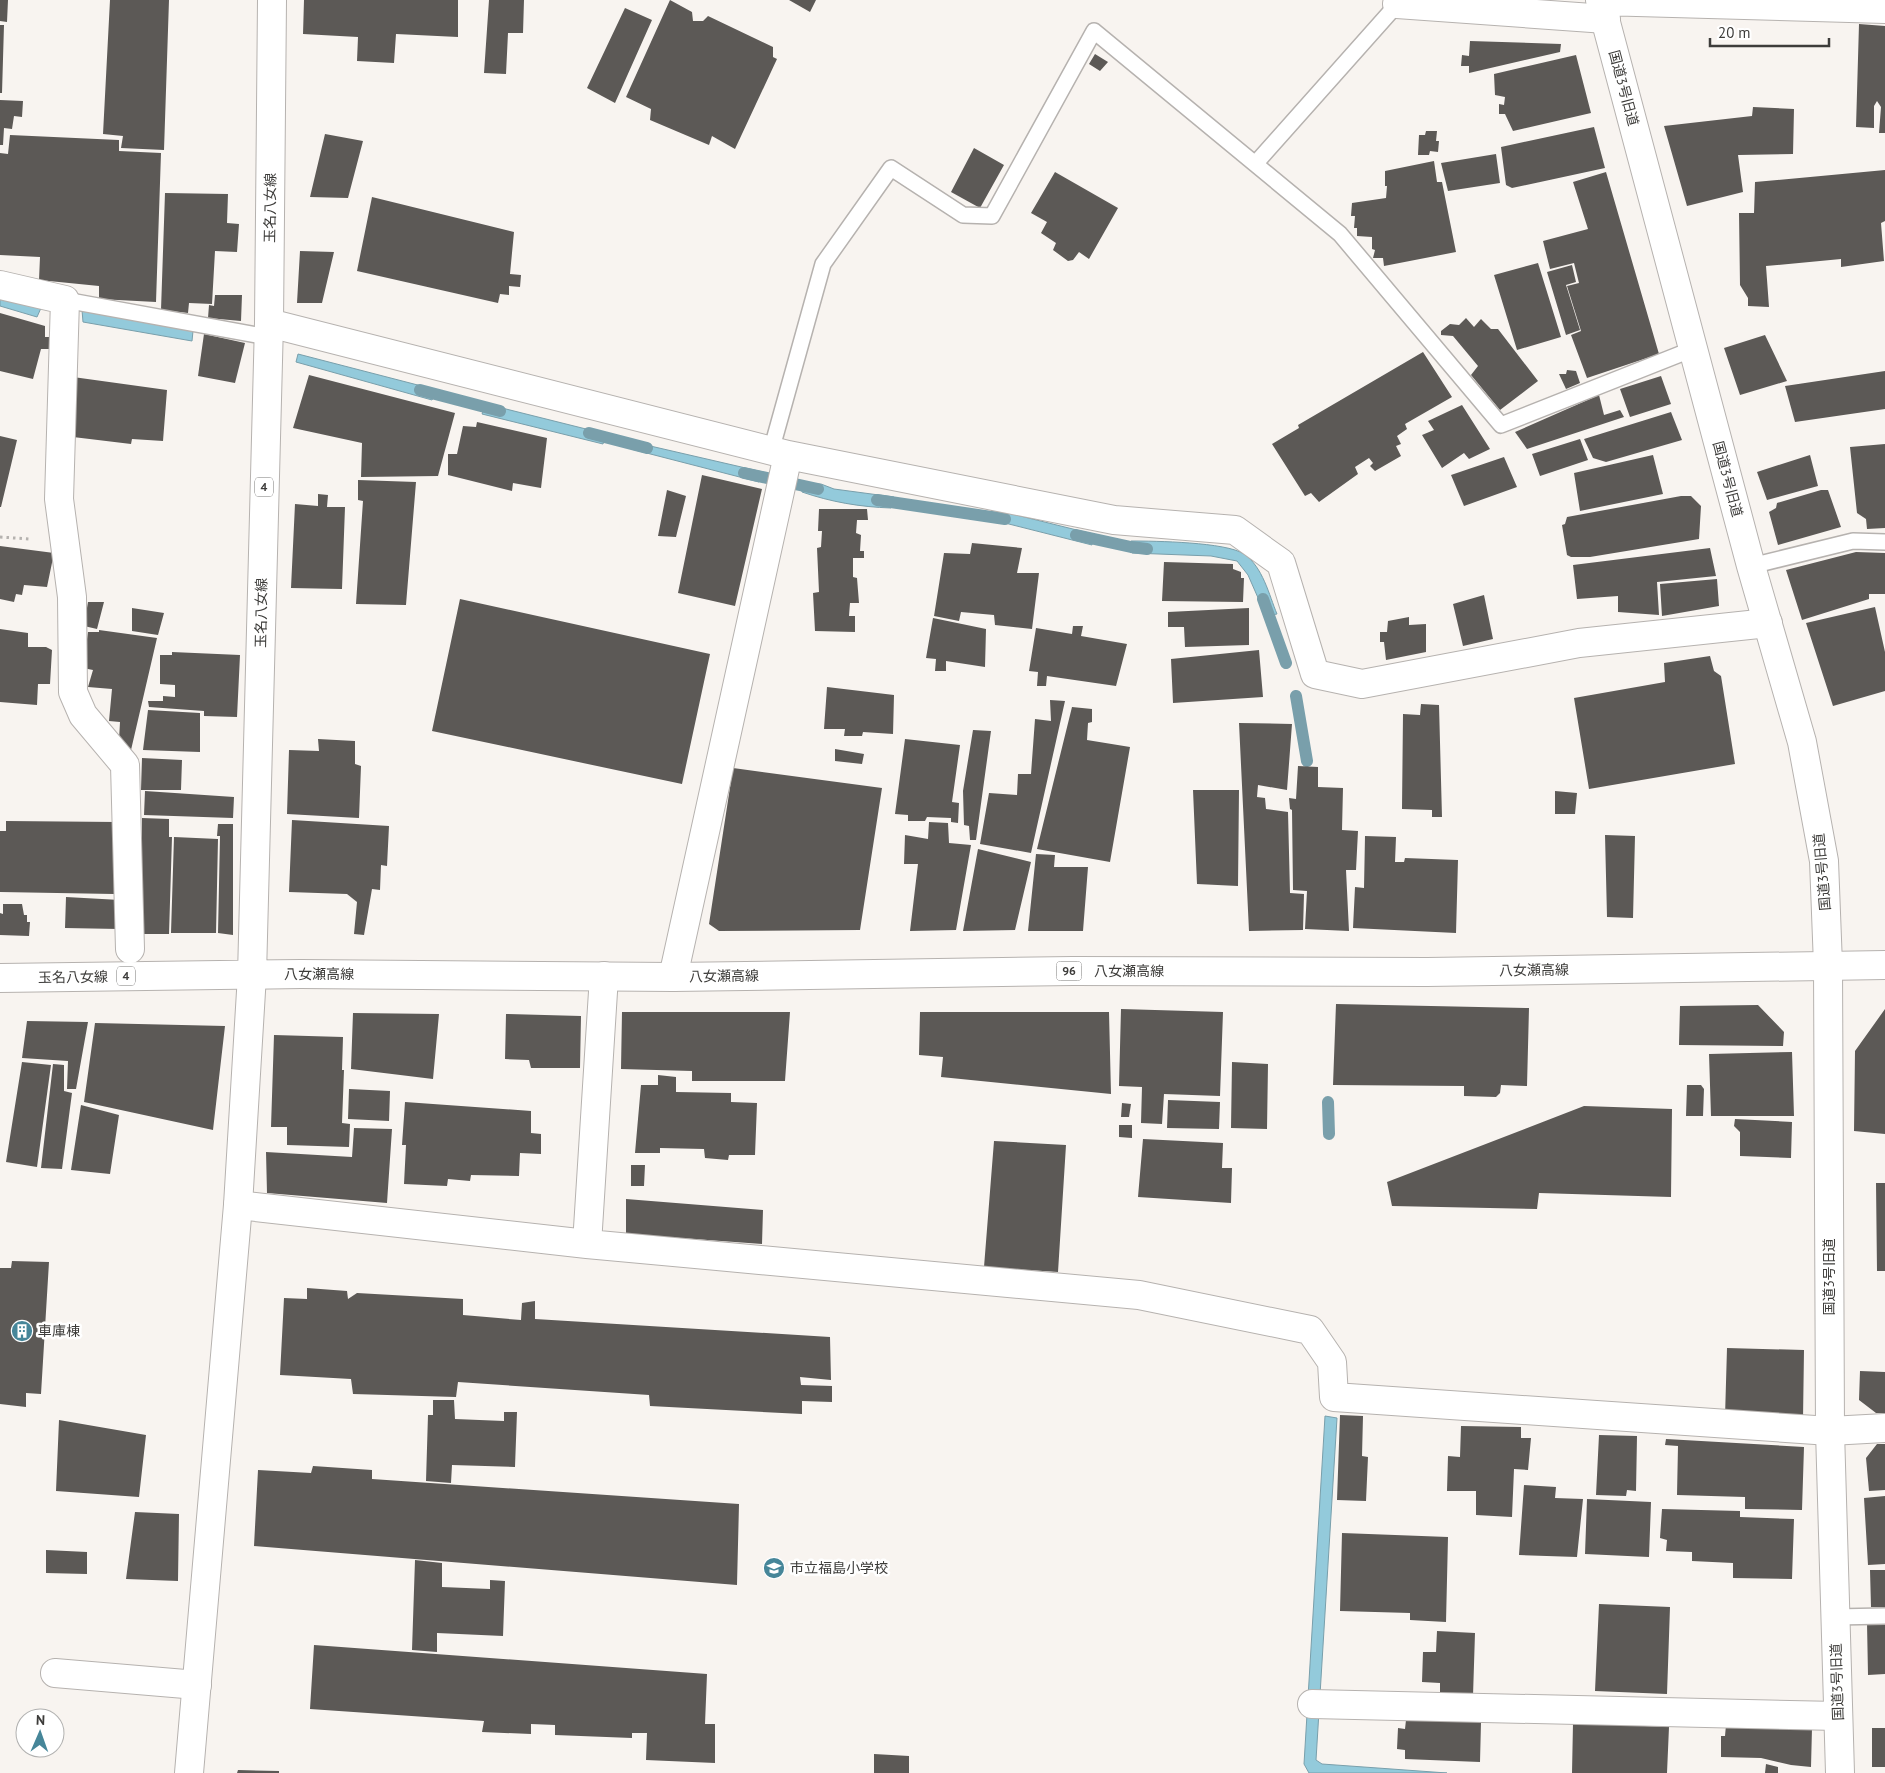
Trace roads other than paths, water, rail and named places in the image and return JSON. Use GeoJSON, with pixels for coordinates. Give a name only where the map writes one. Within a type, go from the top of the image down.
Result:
{"type":"FeatureCollection","features":[{"type":"Feature","properties":{"kind":"street","name":"玉名八女線"},"geometry":{"type":"LineString","coordinates":[[0,978],[252,974],[268,330],[272,0]]}},
{"type":"Feature","properties":{"kind":"street"},"geometry":{"type":"LineString","coordinates":[[1399,2],[1602,7],[1885,9]]}},
{"type":"Feature","properties":{"kind":"street","name":"国道3号旧道"},"geometry":{"type":"LineString","coordinates":[[1602,7],[1751,566],[1802,742],[1824,861],[1828,965],[1830,1430],[1840,1773]]}},
{"type":"Feature","properties":{"kind":"street"},"geometry":{"type":"LineString","coordinates":[[0,285],[66,300],[59,499],[72,597],[73,692],[83,715],[125,765],[130,949]]}},
{"type":"Feature","properties":{"kind":"street"},"geometry":{"type":"LineString","coordinates":[[268,330],[780,453],[1114,520],[1235,530],[1281,563],[1315,674],[1362,684],[1580,643],[1768,623]]}},
{"type":"Feature","properties":{"kind":"street"},"geometry":{"type":"LineString","coordinates":[[673,977],[780,453]]}},
{"type":"Feature","properties":{"kind":"street","name":"八女瀬高線"},"geometry":{"type":"LineString","coordinates":[[252,974],[673,977],[1072,971],[1427,972],[1885,965]]}},
{"type":"Feature","properties":{"kind":"street"},"geometry":{"type":"LineString","coordinates":[[189,1773],[238,1205],[252,974]]}},
{"type":"Feature","properties":{"kind":"street"},"geometry":{"type":"LineString","coordinates":[[587,1244],[604,976]]}},
{"type":"Feature","properties":{"kind":"street"},"geometry":{"type":"LineString","coordinates":[[238,1205],[587,1244],[1138,1295],[1310,1330],[1332,1362],[1334,1397],[1830,1430],[1885,1428]]}},
{"type":"Feature","properties":{"kind":"street"},"geometry":{"type":"LineString","coordinates":[[55,1673],[197,1685]]}},
{"type":"Feature","properties":{"kind":"street"},"geometry":{"type":"LineString","coordinates":[[1312,1704],[1838,1716]]}},
{"type":"Feature","properties":{"kind":"lane"},"geometry":{"type":"LineString","coordinates":[[1256,163],[1399,2]]}},
{"type":"Feature","properties":{"kind":"lane"},"geometry":{"type":"LineString","coordinates":[[780,453],[822,264],[891,168],[963,215],[992,216],[1094,31],[1340,234],[1501,425],[1693,349]]}},
{"type":"Feature","properties":{"kind":"lane"},"geometry":{"type":"LineString","coordinates":[[66,300],[268,330]]}},
{"type":"Feature","properties":{"kind":"lane"},"geometry":{"type":"LineString","coordinates":[[1751,566],[1853,542],[1885,542]]}},
{"type":"Feature","properties":{"kind":"lane"},"geometry":{"type":"LineString","coordinates":[[1835,1617],[1885,1616]]}},
{"type":"Feature","properties":{"kind":"water"},"geometry":{"type":"Polygon","coordinates":[[[0,296],[41,308],[37,317],[0,306],[0,296]]]}},
{"type":"Feature","properties":{"kind":"water"},"geometry":{"type":"Polygon","coordinates":[[[82,310],[193,331],[192,341],[83,322],[82,310]]]}},
{"type":"Feature","properties":{"kind":"water"},"geometry":{"type":"Polygon","coordinates":[[[298,354],[437,390],[432,400],[296,362],[298,354]]]}},
{"type":"Feature","properties":{"kind":"water"},"geometry":{"type":"Polygon","coordinates":[[[486,404],[606,434],[603,444],[482,414],[486,404]]]}},
{"type":"Feature","properties":{"kind":"water"},"geometry":{"type":"Polygon","coordinates":[[[633,442],[763,472],[759,482],[631,449],[633,442]]]}},
{"type":"Feature","properties":{"kind":"water"},"geometry":{"type":"Polygon","coordinates":[[[821,484],[834,489],[894,497],[891,508],[857,505],[802,492],[801,485],[821,484]]]}},
{"type":"Feature","properties":{"kind":"water"},"geometry":{"type":"Polygon","coordinates":[[[992,509],[1093,534],[1092,545],[989,519],[992,509]]]}},
{"type":"Feature","properties":{"kind":"water"},"geometry":{"type":"Polygon","coordinates":[[[1131,541],[1207,545],[1235,550],[1244,554],[1261,574],[1277,614],[1266,616],[1248,575],[1237,561],[1211,556],[1132,553],[1131,541]]]}},
{"type":"Feature","properties":{"kind":"water"},"geometry":{"type":"Polygon","coordinates":[[[1325,1416],[1337,1418],[1316,1760],[1322,1764],[1447,1773],[1309,1773],[1304,1764],[1325,1416]]]}},
{"type":"Feature","properties":{"kind":"waterway"},"geometry":{"type":"LineString","coordinates":[[420,390],[500,411]]}},
{"type":"Feature","properties":{"kind":"waterway"},"geometry":{"type":"LineString","coordinates":[[589,433],[647,448]]}},
{"type":"Feature","properties":{"kind":"waterway"},"geometry":{"type":"LineString","coordinates":[[744,473],[818,489]]}},
{"type":"Feature","properties":{"kind":"waterway"},"geometry":{"type":"LineString","coordinates":[[877,500],[1005,519]]}},
{"type":"Feature","properties":{"kind":"waterway"},"geometry":{"type":"LineString","coordinates":[[1076,535],[1147,549]]}},
{"type":"Feature","properties":{"kind":"waterway"},"geometry":{"type":"LineString","coordinates":[[1263,599],[1286,663]]}},
{"type":"Feature","properties":{"kind":"waterway"},"geometry":{"type":"LineString","coordinates":[[1296,696],[1307,761]]}},
{"type":"Feature","properties":{"kind":"waterway"},"geometry":{"type":"LineString","coordinates":[[1328,1102],[1329,1134]]}},
{"type":"Feature","properties":{"kind":"place","name":"車庫棟"},"geometry":{"type":"Point","coordinates":[22,1331]}},
{"type":"Feature","properties":{"kind":"place","name":"市立福島小学校"},"geometry":{"type":"Point","coordinates":[774,1568]}}]}
